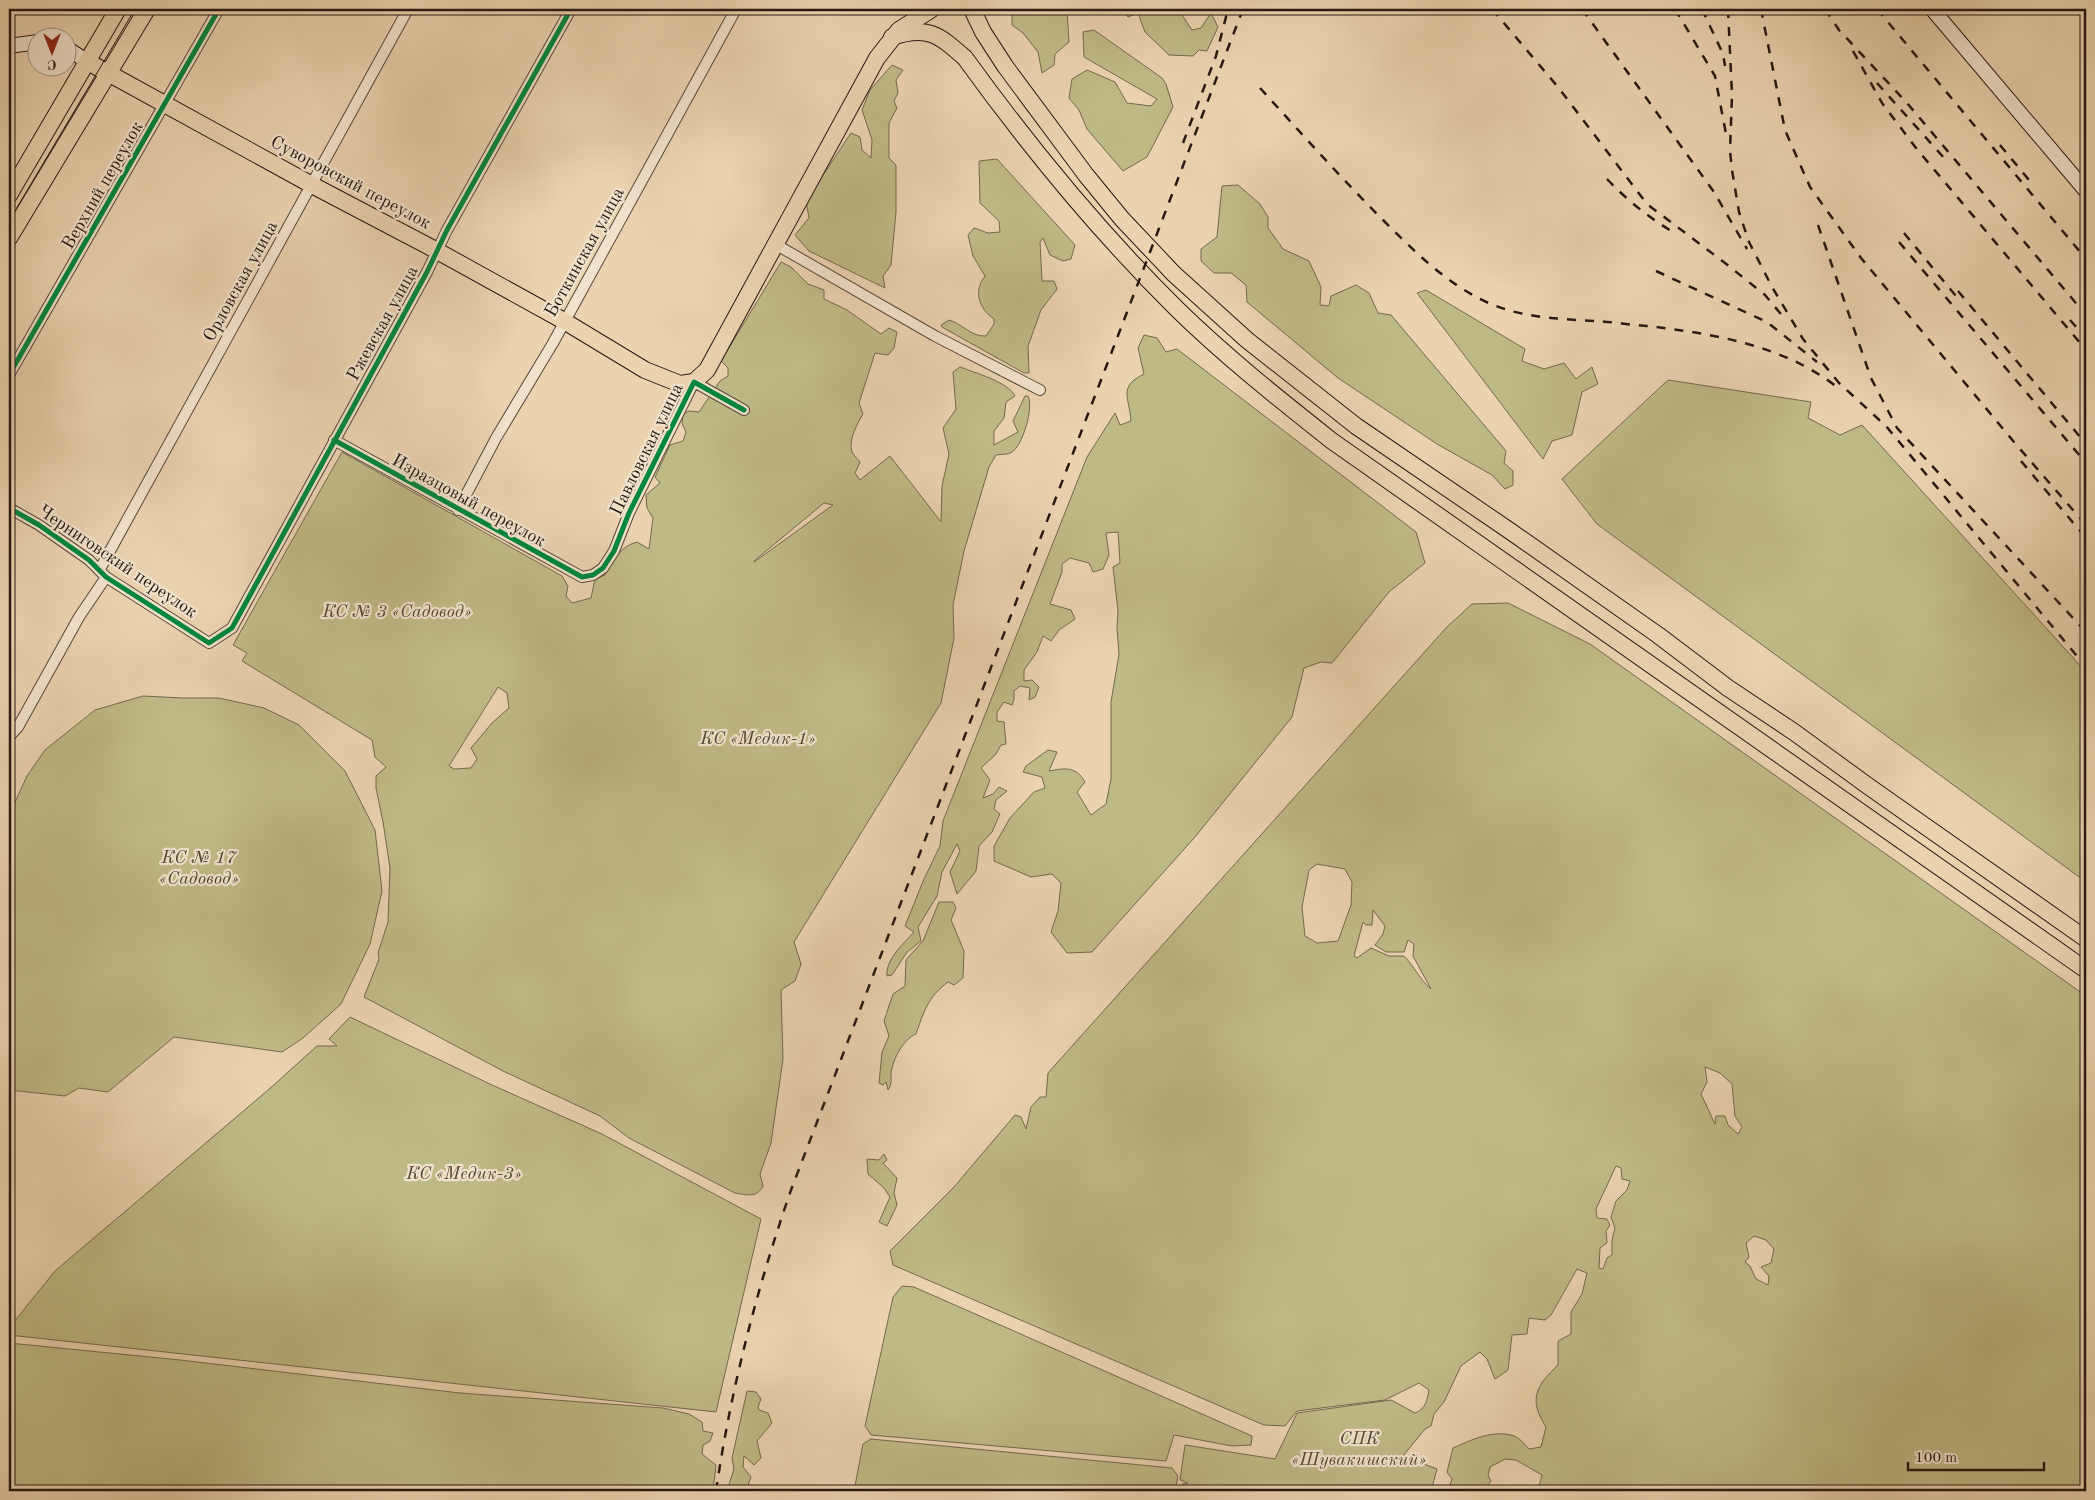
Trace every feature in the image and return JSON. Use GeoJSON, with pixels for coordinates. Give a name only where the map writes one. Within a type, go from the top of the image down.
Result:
{"type":"FeatureCollection","features":[{"type":"Feature","properties":{"kind":"main road"},"geometry":{"type":"LineString","coordinates":[[9,195],[118,9]]}},
{"type":"Feature","properties":{"kind":"main road"},"geometry":{"type":"LineString","coordinates":[[9,238],[147,9]]}},
{"type":"Feature","properties":{"kind":"main road","name":"Павловская улица"},"geometry":{"type":"LineString","coordinates":[[668,381],[680,384],[694,382],[707,370],[877,58],[899,30],[932,9]]}},
{"type":"Feature","properties":{"kind":"main road"},"geometry":{"type":"LineString","coordinates":[[972,9],[983,32],[1005,66],[1056,137],[1122,219],[1194,292],[1247,340],[1356,426],[1518,536],[1658,635],[1728,688],[1794,732],[2086,939]]}},
{"type":"Feature","properties":{"kind":"main road"},"geometry":{"type":"LineString","coordinates":[[1932,9],[2086,192]]}},
{"type":"Feature","properties":{"kind":"main road"},"geometry":{"type":"LineString","coordinates":[[892,37],[907,32],[924,31],[937,35],[965,58],[1101,229],[1177,309],[1252,375],[1332,441],[2086,970]]}},
{"type":"Feature","properties":{"kind":"main road"},"geometry":{"type":"LineString","coordinates":[[9,46],[28,43]]}},
{"type":"Feature","properties":{"kind":"main road","name":"Суворовский переулок"},"geometry":{"type":"LineString","coordinates":[[78,56],[312,185],[437,250],[564,321],[645,370],[668,381]]}},
{"type":"Feature","properties":{"kind":"main road"},"geometry":{"type":"LineString","coordinates":[[982,81],[982,68],[988,61],[995,60],[1005,66]]}},
{"type":"Feature","properties":{"kind":"street","name":"Верхний переулок"},"geometry":{"type":"LineString","coordinates":[[9,375],[219,9]]}},
{"type":"Feature","properties":{"kind":"street","name":"Орловская улица"},"geometry":{"type":"LineString","coordinates":[[9,737],[18,728],[79,617],[408,9]]}},
{"type":"Feature","properties":{"kind":"street","name":"Ржевская улица"},"geometry":{"type":"LineString","coordinates":[[209,643],[232,628],[427,272],[437,250],[571,9]]}},
{"type":"Feature","properties":{"kind":"street","name":"Боткинская улица"},"geometry":{"type":"LineString","coordinates":[[458,510],[496,438],[553,343],[736,9]]}},
{"type":"Feature","properties":{"kind":"street"},"geometry":{"type":"LineString","coordinates":[[775,244],[936,336],[1040,390]]}},
{"type":"Feature","properties":{"kind":"street","name":"Павловская улица"},"geometry":{"type":"LineString","coordinates":[[593,575],[603,568],[614,551],[629,513],[694,382],[744,410]]}},
{"type":"Feature","properties":{"kind":"street","name":"Изразцовый переулок"},"geometry":{"type":"LineString","coordinates":[[334,440],[573,574],[582,577],[593,575]]}},
{"type":"Feature","properties":{"kind":"street","name":"Черниговский переулок"},"geometry":{"type":"LineString","coordinates":[[9,508],[38,525],[103,573],[209,643]]}},
{"type":"Feature","properties":{"kind":"green space"},"geometry":{"type":"Polygon","coordinates":[[[1012,9],[1067,9],[1069,42],[1055,54],[1054,65],[1042,73],[1038,52],[1023,33],[1012,25],[1012,9]]]}},
{"type":"Feature","properties":{"kind":"green space"},"geometry":{"type":"Polygon","coordinates":[[[1122,9],[1182,9],[1182,15],[1192,30],[1201,28],[1211,13],[1218,27],[1207,51],[1199,50],[1193,56],[1169,55],[1145,32],[1138,13],[1128,17],[1122,9]]]}},
{"type":"Feature","properties":{"kind":"green space"},"geometry":{"type":"Polygon","coordinates":[[[1094,30],[1162,78],[1166,84],[1173,107],[1147,157],[1123,171],[1087,129],[1079,110],[1069,98],[1072,79],[1087,70],[1115,82],[1127,103],[1151,106],[1157,99],[1084,57],[1083,32],[1094,30]]]}},
{"type":"Feature","properties":{"kind":"green space"},"geometry":{"type":"Polygon","coordinates":[[[892,65],[903,70],[896,80],[898,93],[894,101],[897,108],[889,123],[889,158],[896,165],[896,212],[891,265],[883,276],[885,288],[809,251],[795,235],[809,218],[806,201],[851,133],[860,137],[862,150],[871,158],[872,140],[862,110],[870,90],[892,65]]]}},
{"type":"Feature","properties":{"kind":"green space"},"geometry":{"type":"Polygon","coordinates":[[[997,159],[1075,245],[1071,259],[1063,261],[1050,255],[1043,238],[1040,242],[1042,281],[1054,281],[1057,289],[1041,310],[1028,346],[1029,373],[1024,373],[941,325],[949,320],[971,332],[986,336],[994,324],[994,319],[981,305],[979,299],[979,288],[985,276],[973,256],[968,235],[974,228],[988,233],[1000,232],[999,221],[980,203],[979,161],[997,159]]]}},
{"type":"Feature","properties":{"kind":"green space"},"geometry":{"type":"Polygon","coordinates":[[[1238,185],[1260,204],[1268,217],[1268,228],[1283,249],[1309,261],[1321,287],[1320,305],[1329,306],[1331,296],[1356,285],[1369,293],[1378,313],[1391,315],[1506,451],[1504,463],[1513,471],[1513,485],[1505,489],[1492,475],[1437,444],[1338,378],[1247,302],[1246,285],[1231,273],[1214,273],[1201,261],[1201,249],[1217,237],[1222,186],[1238,185]]]}},
{"type":"Feature","properties":{"kind":"green space"},"geometry":{"type":"Polygon","coordinates":[[[781,262],[791,267],[808,284],[824,290],[824,299],[847,310],[881,334],[889,328],[897,332],[894,348],[888,355],[875,353],[859,403],[863,414],[851,443],[852,452],[860,462],[855,473],[860,480],[890,456],[941,522],[942,486],[949,454],[943,428],[956,409],[953,372],[960,367],[983,375],[1006,386],[1015,396],[1006,402],[1004,418],[994,431],[994,445],[1018,432],[1013,421],[1025,396],[1028,396],[1030,408],[1026,426],[1016,448],[1010,453],[996,455],[989,467],[964,551],[953,605],[954,638],[941,703],[794,942],[801,964],[795,981],[781,990],[783,1059],[771,1143],[760,1174],[763,1186],[761,1190],[751,1195],[735,1193],[629,1138],[600,1116],[503,1071],[364,997],[379,959],[378,953],[388,922],[390,868],[376,788],[376,776],[386,767],[375,757],[372,740],[242,661],[247,653],[233,645],[342,452],[562,576],[568,586],[566,596],[572,603],[591,598],[595,579],[605,575],[621,551],[637,542],[649,549],[653,518],[647,508],[646,495],[660,483],[655,477],[670,445],[683,441],[686,432],[682,423],[683,414],[689,411],[699,412],[720,381],[728,376],[728,368],[721,361],[781,262]],[[824,503],[754,561],[754,562],[833,505],[824,503]],[[498,687],[449,766],[454,769],[471,768],[477,759],[471,748],[492,723],[509,708],[507,693],[498,687]]]}},
{"type":"Feature","properties":{"kind":"green space"},"geometry":{"type":"Polygon","coordinates":[[[1426,290],[1525,349],[1522,361],[1544,369],[1564,363],[1576,379],[1592,367],[1598,384],[1582,392],[1572,435],[1552,441],[1543,459],[1417,293],[1426,290]]]}},
{"type":"Feature","properties":{"kind":"green space"},"geometry":{"type":"Polygon","coordinates":[[[1144,335],[1157,338],[1166,352],[1177,349],[1416,532],[1425,563],[1389,592],[1332,663],[1321,662],[1304,668],[1292,717],[1195,837],[1092,952],[1067,953],[1051,932],[1058,911],[1061,883],[1052,874],[1031,877],[994,861],[994,846],[1010,818],[1034,792],[1045,788],[1042,777],[1023,772],[1026,766],[1048,750],[1057,752],[1049,771],[1070,769],[1082,777],[1085,782],[1077,792],[1091,815],[1106,804],[1111,779],[1111,702],[1119,654],[1118,611],[1113,567],[1120,563],[1118,532],[1106,533],[1109,555],[1103,569],[1093,572],[1089,563],[1070,558],[1062,564],[1062,572],[1050,604],[1071,610],[1075,619],[1059,630],[1051,641],[1043,636],[1037,652],[1024,670],[1024,681],[1032,680],[1039,687],[1035,697],[1029,700],[1030,688],[1020,686],[1014,691],[1012,705],[1004,702],[997,712],[997,721],[1004,722],[1006,744],[1001,745],[996,754],[981,768],[990,780],[983,798],[993,794],[999,787],[1007,791],[996,800],[994,809],[1000,814],[992,832],[979,846],[976,871],[957,894],[950,872],[960,851],[957,844],[942,872],[937,896],[918,927],[921,941],[907,952],[892,975],[887,976],[887,970],[892,958],[914,932],[905,926],[940,846],[943,821],[1087,457],[1115,413],[1120,425],[1131,421],[1127,393],[1131,383],[1144,374],[1138,348],[1144,335]]]}},
{"type":"Feature","properties":{"kind":"green space"},"geometry":{"type":"Polygon","coordinates":[[[1668,380],[1811,402],[1808,418],[1840,435],[1862,425],[2086,672],[2086,882],[1597,524],[1562,479],[1668,380]]]}},
{"type":"Feature","properties":{"kind":"green space","name":"СПК «Шувакишский»"},"geometry":{"type":"Polygon","coordinates":[[[1508,603],[1590,644],[2086,996],[2086,1491],[1538,1491],[1542,1475],[1516,1460],[1505,1459],[1490,1467],[1488,1475],[1491,1481],[1484,1491],[1433,1491],[1435,1487],[1449,1488],[1452,1479],[1447,1472],[1453,1448],[1467,1442],[1483,1436],[1506,1434],[1518,1438],[1529,1449],[1541,1447],[1546,1427],[1537,1408],[1537,1393],[1544,1380],[1558,1365],[1558,1341],[1571,1334],[1571,1312],[1582,1294],[1587,1273],[1577,1269],[1551,1315],[1545,1320],[1529,1318],[1527,1334],[1512,1335],[1508,1370],[1495,1379],[1487,1359],[1480,1352],[1461,1366],[1444,1402],[1434,1414],[1431,1426],[1425,1429],[1403,1456],[1437,1469],[1431,1491],[1181,1491],[1182,1484],[1188,1483],[1180,1480],[1185,1445],[1275,1459],[1297,1413],[1391,1400],[1415,1413],[1424,1407],[1429,1390],[1419,1383],[1385,1400],[1297,1411],[1285,1426],[1264,1425],[893,1265],[890,1251],[954,1187],[1015,1115],[1021,1117],[1026,1129],[1031,1107],[1040,1097],[1046,1097],[1048,1073],[1446,628],[1472,604],[1508,603]],[[1317,864],[1309,870],[1302,907],[1305,936],[1317,943],[1338,941],[1351,905],[1352,882],[1345,869],[1317,864]],[[1373,910],[1372,925],[1366,925],[1363,922],[1354,956],[1357,958],[1371,948],[1389,956],[1404,956],[1431,989],[1413,956],[1414,944],[1408,940],[1404,952],[1386,952],[1375,945],[1383,934],[1385,926],[1373,910]],[[1705,1067],[1707,1082],[1701,1094],[1715,1124],[1716,1116],[1725,1116],[1728,1125],[1738,1134],[1742,1127],[1735,1116],[1732,1084],[1720,1073],[1705,1067]],[[1616,1166],[1596,1209],[1597,1218],[1607,1219],[1610,1225],[1606,1231],[1607,1243],[1600,1248],[1599,1268],[1603,1269],[1607,1258],[1612,1255],[1612,1240],[1615,1228],[1611,1217],[1616,1201],[1627,1190],[1630,1181],[1622,1179],[1621,1168],[1616,1166]],[[1754,1236],[1746,1243],[1749,1257],[1745,1262],[1750,1266],[1756,1279],[1768,1285],[1769,1276],[1761,1267],[1771,1263],[1774,1249],[1766,1240],[1754,1236]]]}},
{"type":"Feature","properties":{"kind":"green space","name":"КС № 17 «Садовод»"},"geometry":{"type":"Polygon","coordinates":[[[143,696],[219,698],[264,708],[299,725],[345,771],[375,830],[382,891],[370,944],[341,1004],[303,1038],[282,1052],[174,1037],[108,1092],[79,1088],[65,1096],[9,1090],[9,815],[27,776],[45,750],[95,710],[143,696]]]}},
{"type":"Feature","properties":{"kind":"green space"},"geometry":{"type":"Polygon","coordinates":[[[939,902],[953,902],[956,908],[951,920],[964,951],[963,978],[954,985],[948,982],[931,999],[924,1011],[916,1034],[903,1045],[896,1057],[891,1074],[891,1084],[888,1090],[886,1082],[883,1085],[879,1083],[882,1052],[889,1036],[884,1021],[893,994],[905,986],[906,960],[923,941],[939,902]]]}},
{"type":"Feature","properties":{"kind":"green space","name":"КС «Медик-3»"},"geometry":{"type":"Polygon","coordinates":[[[350,1017],[492,1085],[602,1134],[761,1219],[716,1412],[9,1335],[9,1328],[55,1271],[267,1091],[317,1046],[337,1046],[329,1039],[350,1017]]]}},
{"type":"Feature","properties":{"kind":"green space"},"geometry":{"type":"Polygon","coordinates":[[[884,1154],[887,1160],[883,1163],[897,1178],[894,1193],[897,1205],[887,1226],[879,1222],[890,1197],[884,1188],[868,1174],[867,1159],[879,1160],[884,1154]]]}},
{"type":"Feature","properties":{"kind":"green space"},"geometry":{"type":"Polygon","coordinates":[[[902,1286],[914,1287],[1252,1436],[1251,1445],[1232,1446],[1174,1435],[1166,1461],[871,1435],[865,1426],[893,1297],[902,1286]]]}},
{"type":"Feature","properties":{"kind":"green space"},"geometry":{"type":"Polygon","coordinates":[[[9,1343],[180,1360],[460,1393],[663,1408],[689,1414],[702,1422],[703,1431],[713,1433],[710,1441],[703,1445],[702,1454],[716,1465],[713,1491],[9,1491],[9,1343]]]}},
{"type":"Feature","properties":{"kind":"green space"},"geometry":{"type":"Polygon","coordinates":[[[747,1391],[756,1392],[761,1399],[758,1407],[759,1410],[768,1413],[772,1423],[757,1441],[761,1458],[754,1465],[744,1456],[743,1467],[751,1477],[746,1491],[727,1491],[734,1469],[732,1458],[747,1391]]]}},
{"type":"Feature","properties":{"kind":"green space"},"geometry":{"type":"Polygon","coordinates":[[[871,1439],[1172,1468],[1178,1476],[1175,1491],[854,1491],[863,1444],[871,1439]]]}},
{"type":"Feature","properties":{"kind":"tram line"},"geometry":{"type":"LineString","coordinates":[[9,221],[135,9]]}},
{"type":"Feature","properties":{"kind":"railway"},"geometry":{"type":"LineString","coordinates":[[1183,143],[1216,56],[1228,9]]}},
{"type":"Feature","properties":{"kind":"railway"},"geometry":{"type":"LineString","coordinates":[[716,1491],[729,1414],[746,1339],[767,1264],[791,1190],[1243,9]]}},
{"type":"Feature","properties":{"kind":"railway"},"geometry":{"type":"LineString","coordinates":[[1492,9],[1558,87],[1647,204],[1765,295],[1785,319]]}},
{"type":"Feature","properties":{"kind":"railway"},"geometry":{"type":"LineString","coordinates":[[1582,9],[1714,192],[1747,249]]}},
{"type":"Feature","properties":{"kind":"railway"},"geometry":{"type":"LineString","coordinates":[[1675,9],[1715,76],[1726,134]]}},
{"type":"Feature","properties":{"kind":"railway"},"geometry":{"type":"LineString","coordinates":[[1702,9],[1723,54],[1725,66]]}},
{"type":"Feature","properties":{"kind":"railway"},"geometry":{"type":"LineString","coordinates":[[1728,9],[1732,95],[1730,151],[1732,170],[1739,212],[1749,242],[1772,287],[1803,339],[1839,383],[1886,426],[2086,667]]}},
{"type":"Feature","properties":{"kind":"railway"},"geometry":{"type":"LineString","coordinates":[[1761,9],[1785,130],[1810,187],[1861,258],[2014,442],[2086,525]]}},
{"type":"Feature","properties":{"kind":"railway"},"geometry":{"type":"LineString","coordinates":[[1825,9],[1839,30],[1907,103],[2086,315]]}},
{"type":"Feature","properties":{"kind":"railway"},"geometry":{"type":"LineString","coordinates":[[1877,9],[2086,259]]}},
{"type":"Feature","properties":{"kind":"railway"},"geometry":{"type":"LineString","coordinates":[[1853,51],[1882,103],[1916,148],[2086,350]]}},
{"type":"Feature","properties":{"kind":"railway"},"geometry":{"type":"LineString","coordinates":[[1877,83],[1945,159]]}},
{"type":"Feature","properties":{"kind":"railway"},"geometry":{"type":"LineString","coordinates":[[1260,88],[1352,188],[1408,245],[1447,278],[1476,297],[1504,309],[1529,315],[1648,326],[1723,338],[1771,351],[1794,361],[1837,387]]}},
{"type":"Feature","properties":{"kind":"railway"},"geometry":{"type":"LineString","coordinates":[[2000,145],[2029,180]]}},
{"type":"Feature","properties":{"kind":"railway"},"geometry":{"type":"LineString","coordinates":[[1607,179],[1638,208],[1673,232]]}},
{"type":"Feature","properties":{"kind":"railway"},"geometry":{"type":"LineString","coordinates":[[1818,225],[1871,378],[1897,428],[2086,632]]}},
{"type":"Feature","properties":{"kind":"railway"},"geometry":{"type":"LineString","coordinates":[[1904,233],[1960,301]]}},
{"type":"Feature","properties":{"kind":"railway"},"geometry":{"type":"LineString","coordinates":[[1899,242],[2086,463]]}},
{"type":"Feature","properties":{"kind":"railway"},"geometry":{"type":"LineString","coordinates":[[1656,271],[1767,322],[1817,362]]}},
{"type":"Feature","properties":{"kind":"railway"},"geometry":{"type":"LineString","coordinates":[[1958,291],[2086,444]]}},
{"type":"Feature","properties":{"kind":"railway"},"geometry":{"type":"LineString","coordinates":[[2070,320],[2086,338]]}},
{"type":"Feature","properties":{"kind":"railway"},"geometry":{"type":"LineString","coordinates":[[2021,461],[2086,538]]}},
{"type":"Feature","properties":{"kind":"cycle path"},"geometry":{"type":"LineString","coordinates":[[9,375],[219,9]]}},
{"type":"Feature","properties":{"kind":"cycle path"},"geometry":{"type":"LineString","coordinates":[[9,508],[39,525],[89,560],[106,577],[209,643],[232,628],[427,272],[447,230],[571,9]]}},
{"type":"Feature","properties":{"kind":"cycle path"},"geometry":{"type":"LineString","coordinates":[[334,440],[582,577],[593,575],[603,568],[614,551],[629,513],[694,382],[744,410]]}},
{"type":"Feature","properties":{"kind":"park label","name":"КС № 3 «Садовод»"},"geometry":{"type":"Point","coordinates":[397,611]}},
{"type":"Feature","properties":{"kind":"park label","name":"КС «Медик-1»"},"geometry":{"type":"Point","coordinates":[758,738]}}]}
